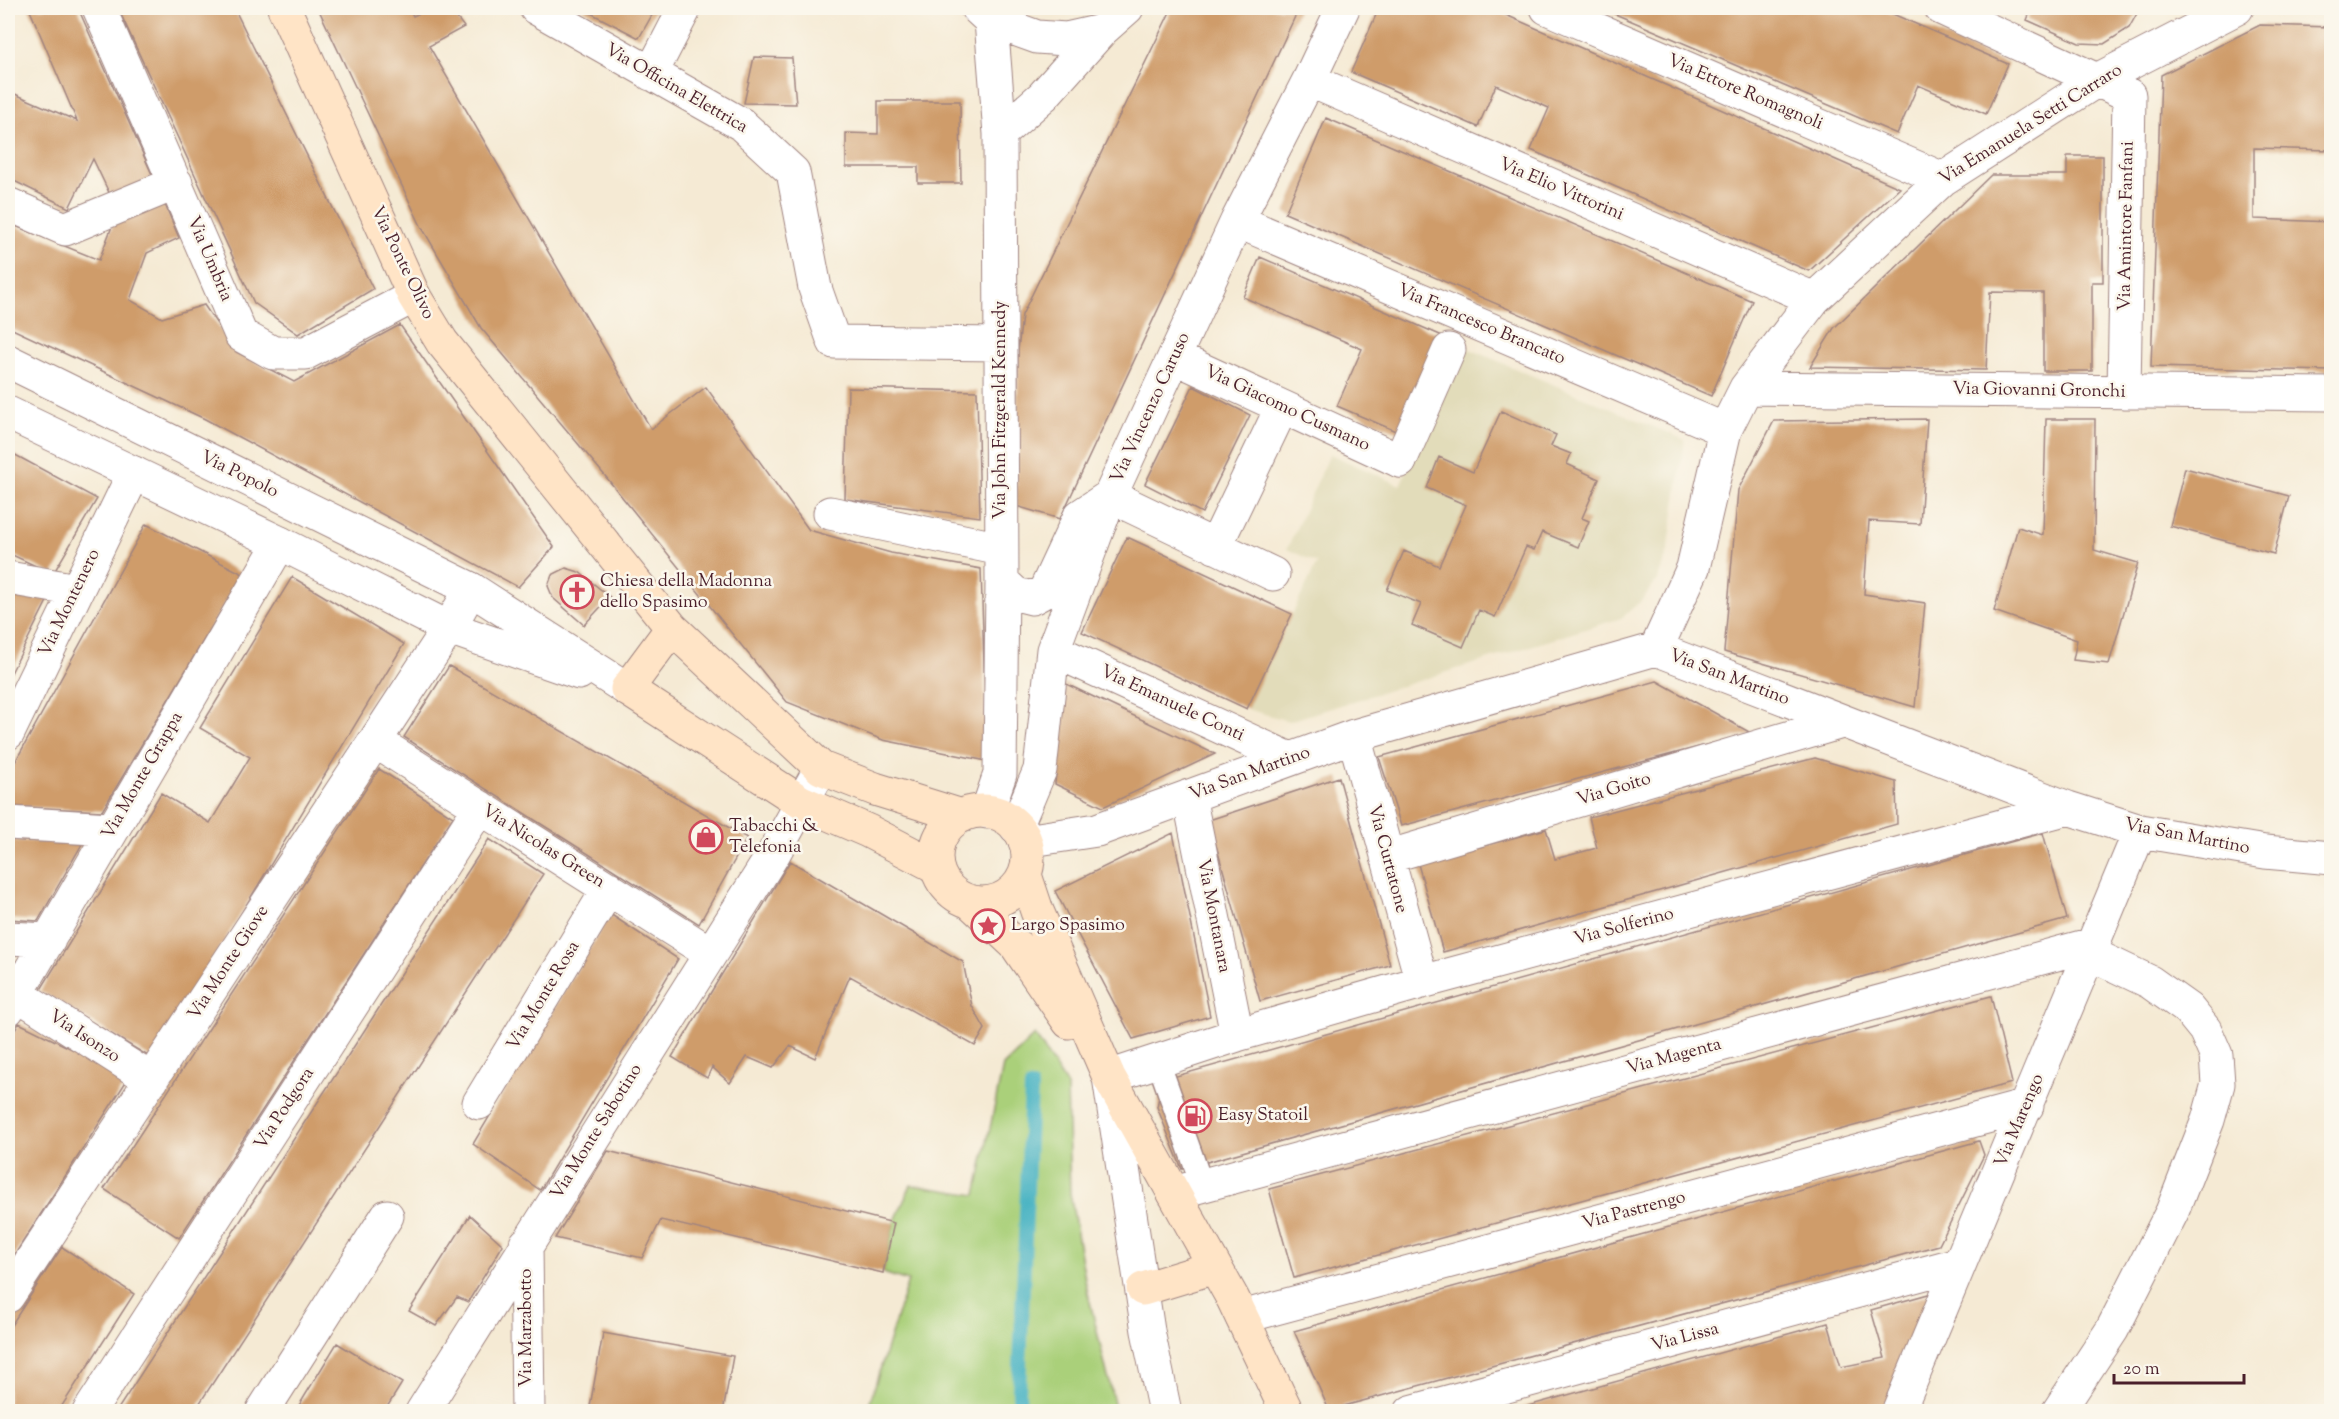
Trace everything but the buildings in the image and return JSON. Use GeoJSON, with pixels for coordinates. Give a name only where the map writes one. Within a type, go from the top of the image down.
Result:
{"type":"FeatureCollection","features":[{"type":"Feature","properties":{"kind":"main road","name":"Via Ponte Olivo"},"geometry":{"type":"LineString","coordinates":[[285,8],[414,296],[442,342],[672,628],[821,768]]}},
{"type":"Feature","properties":{"kind":"main road"},"geometry":{"type":"LineString","coordinates":[[672,628],[627,689],[801,802],[867,831],[937,867]]}},
{"type":"Feature","properties":{"kind":"main road"},"geometry":{"type":"LineString","coordinates":[[821,768],[875,789],[975,814],[998,814],[1021,834],[1028,852],[1025,875],[1036,911],[1109,1077]]}},
{"type":"Feature","properties":{"kind":"main road"},"geometry":{"type":"LineString","coordinates":[[975,814],[950,825],[941,837],[937,852],[937,867],[949,889],[970,902],[1016,945],[1188,1189],[1215,1267],[1238,1308],[1287,1412]]}},
{"type":"Feature","properties":{"kind":"main road"},"geometry":{"type":"LineString","coordinates":[[970,902],[996,901],[1008,895],[1025,875]]}},
{"type":"Feature","properties":{"kind":"main road"},"geometry":{"type":"LineString","coordinates":[[1143,1289],[1215,1267]]}},
{"type":"Feature","properties":{"kind":"street","name":"Via Umbria"},"geometry":{"type":"LineString","coordinates":[[99,8],[241,335],[273,352],[306,353],[414,296]]}},
{"type":"Feature","properties":{"kind":"street","name":"Via Officina Elettrica"},"geometry":{"type":"LineString","coordinates":[[536,8],[741,124],[793,172],[815,288],[834,342],[1000,344]]}},
{"type":"Feature","properties":{"kind":"street"},"geometry":{"type":"LineString","coordinates":[[651,74],[685,8]]}},
{"type":"Feature","properties":{"kind":"street"},"geometry":{"type":"LineString","coordinates":[[1000,134],[1043,96],[1101,31],[1127,8]]}},
{"type":"Feature","properties":{"kind":"street","name":"Via Vincenzo Caruso"},"geometry":{"type":"LineString","coordinates":[[1021,834],[1040,770],[1053,650],[1110,496],[1237,221],[1343,8]]}},
{"type":"Feature","properties":{"kind":"street","name":"Via Ettore Romagnoli"},"geometry":{"type":"LineString","coordinates":[[1547,8],[1943,178]]}},
{"type":"Feature","properties":{"kind":"street"},"geometry":{"type":"LineString","coordinates":[[1941,8],[1997,19],[2098,79]]}},
{"type":"Feature","properties":{"kind":"street","name":"Via Emanuela Setti Carraro"},"geometry":{"type":"LineString","coordinates":[[1656,649],[1693,568],[1725,430],[1746,388],[1814,299],[1943,178],[2098,79],[2237,8]]}},
{"type":"Feature","properties":{"kind":"street"},"geometry":{"type":"LineString","coordinates":[[986,12],[1037,37],[1066,39],[1101,31]]}},
{"type":"Feature","properties":{"kind":"street","name":"Via John Fitzgerald Kennedy"},"geometry":{"type":"LineString","coordinates":[[975,814],[1000,774],[1002,580],[1000,134],[986,12]]}},
{"type":"Feature","properties":{"kind":"street","name":"Via Amintore Fanfani"},"geometry":{"type":"LineString","coordinates":[[2098,79],[2129,94],[2124,392]]}},
{"type":"Feature","properties":{"kind":"street","name":"Via Elio Vittorini"},"geometry":{"type":"LineString","coordinates":[[1309,80],[1814,299]]}},
{"type":"Feature","properties":{"kind":"street"},"geometry":{"type":"LineString","coordinates":[[8,204],[65,229],[176,183]]}},
{"type":"Feature","properties":{"kind":"street","name":"Via Francesco Brancato"},"geometry":{"type":"LineString","coordinates":[[1237,221],[1725,430]]}},
{"type":"Feature","properties":{"kind":"street","name":"Via Giacomo Cusmano"},"geometry":{"type":"LineString","coordinates":[[1174,357],[1400,461],[1449,350]]}},
{"type":"Feature","properties":{"kind":"street","name":"Via Popolo"},"geometry":{"type":"LineString","coordinates":[[8,361],[471,589],[627,689]]}},
{"type":"Feature","properties":{"kind":"street","name":"Via Giovanni Gronchi"},"geometry":{"type":"LineString","coordinates":[[1746,388],[2331,394]]}},
{"type":"Feature","properties":{"kind":"street"},"geometry":{"type":"LineString","coordinates":[[1215,547],[1282,407]]}},
{"type":"Feature","properties":{"kind":"street"},"geometry":{"type":"LineString","coordinates":[[8,413],[280,543],[449,628],[627,689]]}},
{"type":"Feature","properties":{"kind":"street","name":"Via Montenero"},"geometry":{"type":"LineString","coordinates":[[8,733],[16,697],[77,590],[134,473]]}},
{"type":"Feature","properties":{"kind":"street"},"geometry":{"type":"LineString","coordinates":[[1002,580],[1016,594],[1032,598],[1045,591],[1080,516],[1110,496],[1273,574]]}},
{"type":"Feature","properties":{"kind":"street"},"geometry":{"type":"LineString","coordinates":[[830,513],[1001,549]]}},
{"type":"Feature","properties":{"kind":"street","name":"Via Monte Grappa"},"geometry":{"type":"LineString","coordinates":[[12,1001],[280,543]]}},
{"type":"Feature","properties":{"kind":"street"},"geometry":{"type":"LineString","coordinates":[[8,578],[77,590]]}},
{"type":"Feature","properties":{"kind":"street","name":"Via Monte Giove"},"geometry":{"type":"LineString","coordinates":[[8,1296],[375,741],[449,628],[471,589]]}},
{"type":"Feature","properties":{"kind":"street","name":"Via San Martino"},"geometry":{"type":"LineString","coordinates":[[1021,834],[1060,836],[1097,830],[1354,736],[1656,649],[2068,808],[2140,831],[2265,852],[2331,858]]}},
{"type":"Feature","properties":{"kind":"street","name":"Via Emanuele Conti"},"geometry":{"type":"LineString","coordinates":[[1053,650],[1290,759]]}},
{"type":"Feature","properties":{"kind":"street","name":"Via Goito"},"geometry":{"type":"LineString","coordinates":[[1386,857],[1842,722]]}},
{"type":"Feature","properties":{"kind":"street","name":"Via Curtatone"},"geometry":{"type":"LineString","coordinates":[[1354,736],[1422,982]]}},
{"type":"Feature","properties":{"kind":"street","name":"Via Nicolas Green"},"geometry":{"type":"LineString","coordinates":[[375,741],[710,953]]}},
{"type":"Feature","properties":{"kind":"street","name":"Via Monte Sabotino"},"geometry":{"type":"LineString","coordinates":[[422,1412],[774,853],[821,768]]}},
{"type":"Feature","properties":{"kind":"street","name":"Via Montanara"},"geometry":{"type":"LineString","coordinates":[[1190,796],[1237,1035]]}},
{"type":"Feature","properties":{"kind":"street","name":"Via Podgora"},"geometry":{"type":"LineString","coordinates":[[89,1412],[480,807]]}},
{"type":"Feature","properties":{"kind":"street","name":"Via Solferino"},"geometry":{"type":"LineString","coordinates":[[1109,1077],[1237,1035],[1422,982],[2068,808]]}},
{"type":"Feature","properties":{"kind":"street"},"geometry":{"type":"LineString","coordinates":[[8,824],[111,830]]}},
{"type":"Feature","properties":{"kind":"street","name":"Via Marengo"},"geometry":{"type":"LineString","coordinates":[[1898,1412],[2140,831]]}},
{"type":"Feature","properties":{"kind":"street","name":"Via Monte Rosa"},"geometry":{"type":"LineString","coordinates":[[480,1103],[609,888]]}},
{"type":"Feature","properties":{"kind":"street"},"geometry":{"type":"LineString","coordinates":[[8,938],[49,940]]}},
{"type":"Feature","properties":{"kind":"street"},"geometry":{"type":"LineString","coordinates":[[2058,1412],[2112,1330],[2172,1212],[2208,1120],[2218,1084],[2216,1055],[2205,1030],[2188,1009],[2150,981],[2091,949]]}},
{"type":"Feature","properties":{"kind":"street","name":"Via Magenta"},"geometry":{"type":"LineString","coordinates":[[1188,1189],[2091,949]]}},
{"type":"Feature","properties":{"kind":"street","name":"Via Isonzo"},"geometry":{"type":"LineString","coordinates":[[12,1001],[152,1080]]}},
{"type":"Feature","properties":{"kind":"street"},"geometry":{"type":"LineString","coordinates":[[1109,1077],[1148,1331],[1165,1412]]}},
{"type":"Feature","properties":{"kind":"street","name":"Via Pastrengo"},"geometry":{"type":"LineString","coordinates":[[1238,1308],[2027,1106]]}},
{"type":"Feature","properties":{"kind":"street"},"geometry":{"type":"LineString","coordinates":[[262,1412],[387,1216]]}},
{"type":"Feature","properties":{"kind":"street","name":"Via Marzabotto"},"geometry":{"type":"LineString","coordinates":[[526,1244],[528,1412]]}},
{"type":"Feature","properties":{"kind":"street","name":"Via Lissa"},"geometry":{"type":"LineString","coordinates":[[1411,1412],[1958,1264]]}},
{"type":"Feature","properties":{"kind":"lane"},"geometry":{"type":"LineString","coordinates":[[1170,1057],[1188,1189]]}},
{"type":"Feature","properties":{"kind":"shaded area"},"geometry":{"type":"Polygon","coordinates":[[[1462,346],[1685,440],[1668,551],[1657,580],[1641,601],[1621,618],[1289,721],[1247,709],[1317,563],[1287,549],[1330,454],[1400,485],[1462,346]]]}},
{"type":"Feature","properties":{"kind":"green space"},"geometry":{"type":"Polygon","coordinates":[[[1035,1035],[1067,1086],[1070,1193],[1086,1285],[1116,1411],[867,1411],[908,1281],[883,1273],[894,1223],[911,1185],[976,1195],[1003,1066],[1035,1035]]]}},
{"type":"Feature","properties":{"kind":"waterway"},"geometry":{"type":"LineString","coordinates":[[1020,1412],[1031,1087]]}},
{"type":"Feature","properties":{"kind":"place","name":"Chiesa della Madonna dello Spasimo"},"geometry":{"type":"Point","coordinates":[577,592]}},
{"type":"Feature","properties":{"kind":"place","name":"Tabacchi & Telefonia"},"geometry":{"type":"Point","coordinates":[706,837]}},
{"type":"Feature","properties":{"kind":"place","name":"Largo Spasimo"},"geometry":{"type":"Point","coordinates":[988,926]}},
{"type":"Feature","properties":{"kind":"place","name":"Easy Statoil"},"geometry":{"type":"Point","coordinates":[1195,1116]}}]}
